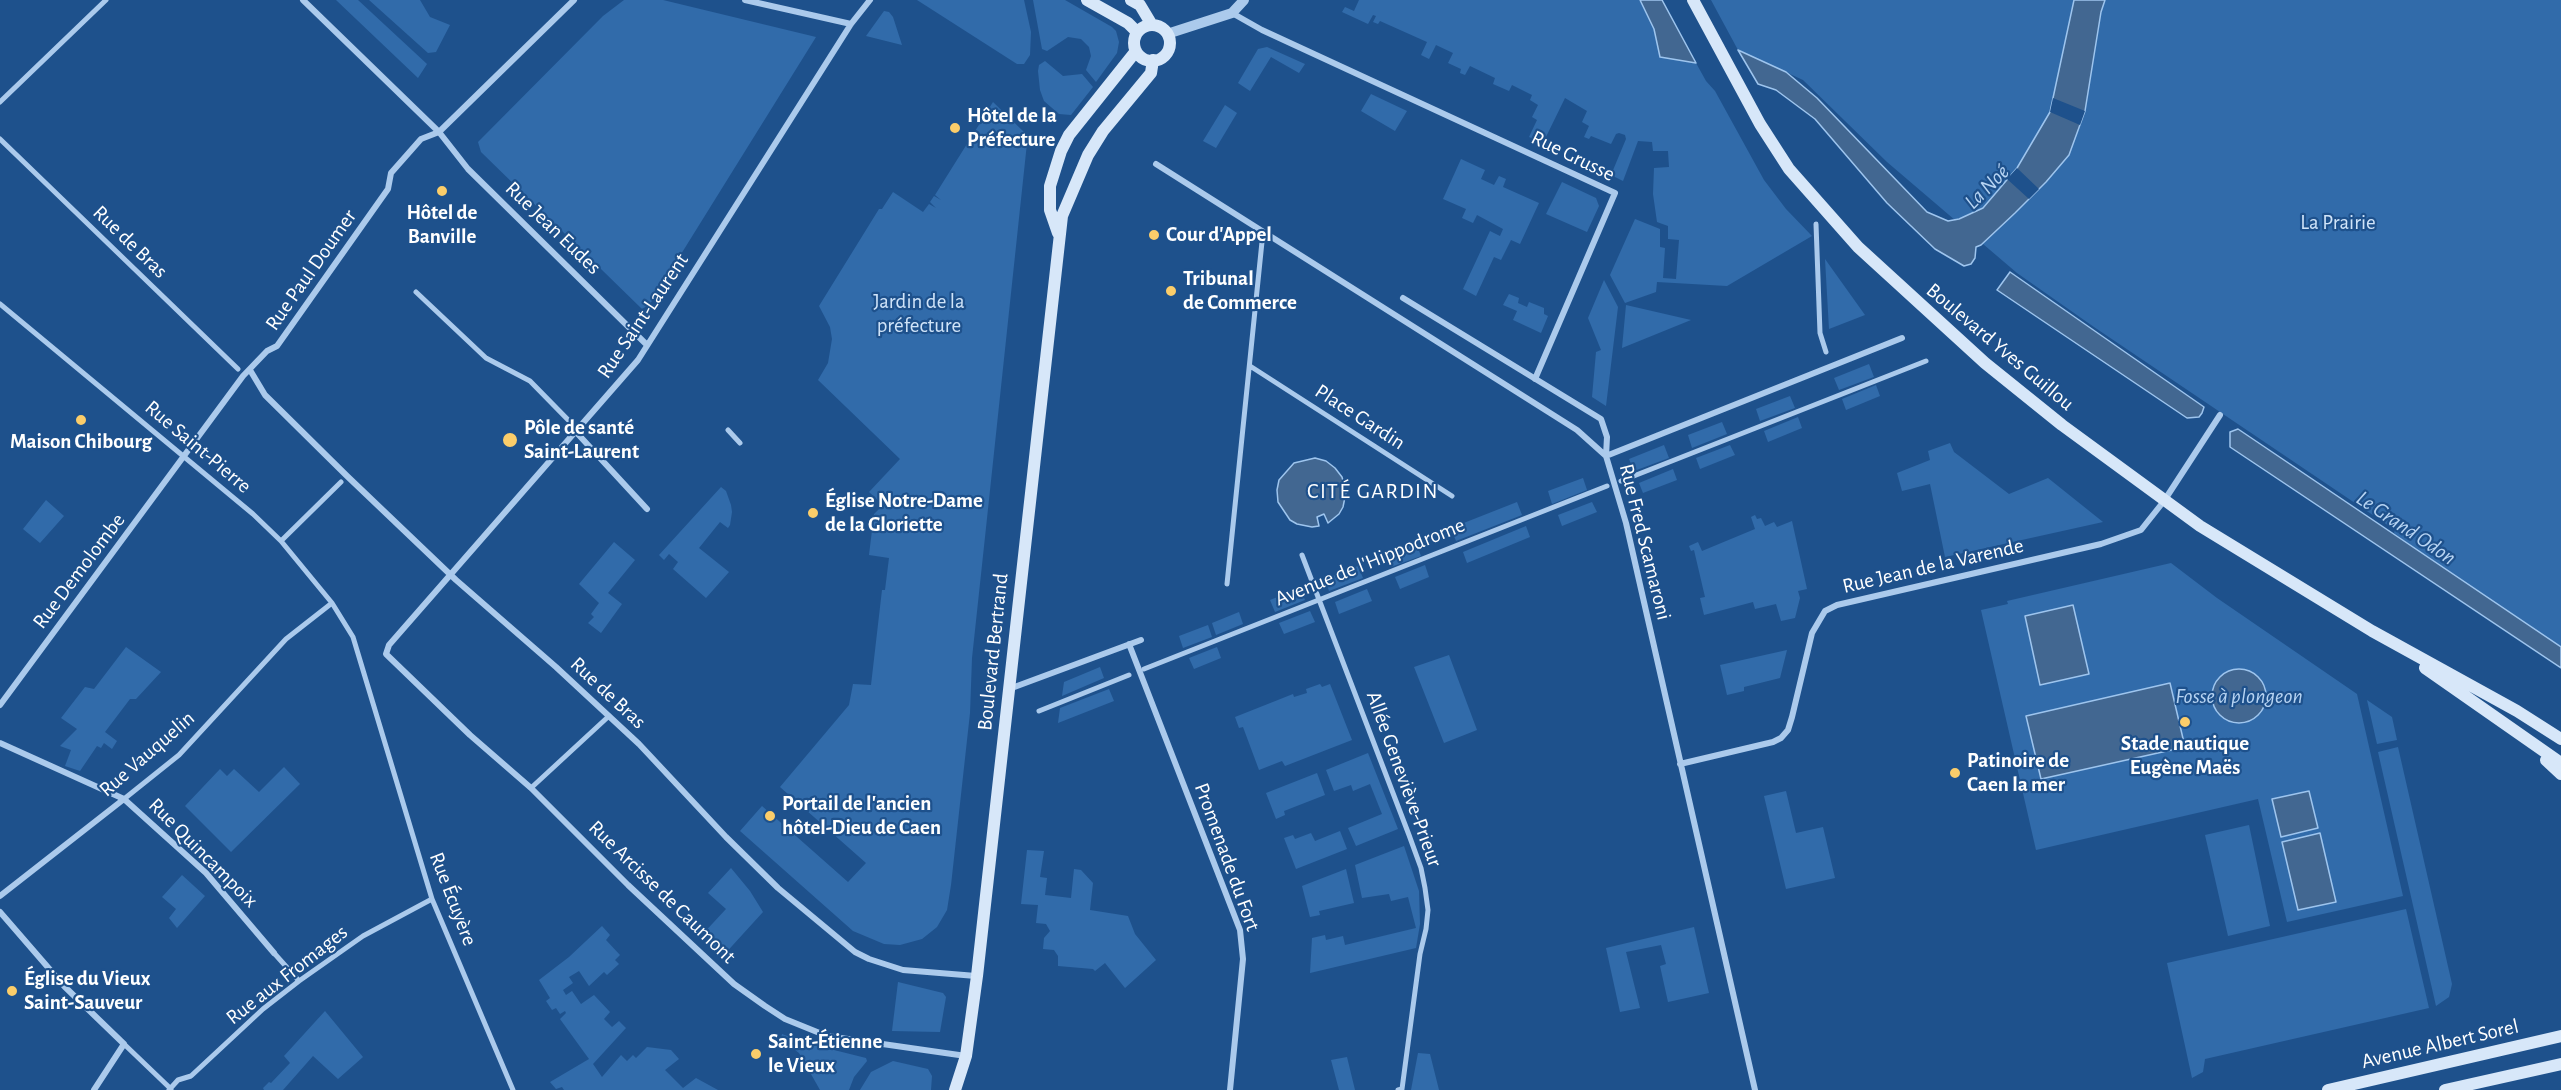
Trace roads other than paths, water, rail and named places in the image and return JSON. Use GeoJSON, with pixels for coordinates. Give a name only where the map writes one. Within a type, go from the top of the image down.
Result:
{"type":"FeatureCollection","features":[{"type":"Feature","properties":{"kind":"main road"},"geometry":{"type":"LineString","coordinates":[[1087,0],[1128,23],[1137,32]]}},
{"type":"Feature","properties":{"kind":"main road"},"geometry":{"type":"LineString","coordinates":[[1131,0],[1140,5],[1152,25]]}},
{"type":"Feature","properties":{"kind":"main road","name":"Boulevard Yves Guillou"},"geometry":{"type":"LineString","coordinates":[[1694,0],[1779,156],[1822,208],[1901,287],[1984,363],[2062,425],[2200,526],[2373,631],[2517,711],[2561,739]]}},
{"type":"Feature","properties":{"kind":"main road"},"geometry":{"type":"LineString","coordinates":[[1152,25],[1163,29],[1169,39],[1164,56],[1153,60],[1143,58],[1136,51],[1134,38],[1137,32],[1152,25]]}},
{"type":"Feature","properties":{"kind":"main road","name":"Boulevard Bertrand"},"geometry":{"type":"LineString","coordinates":[[1059,237],[1050,210],[1050,186],[1061,151],[1069,135],[1136,51]]}},
{"type":"Feature","properties":{"kind":"main road","name":"Boulevard Bertrand"},"geometry":{"type":"LineString","coordinates":[[963,1090],[963,1071],[977,976],[1062,216],[1088,155],[1103,131],[1150,73],[1153,60]]}},
{"type":"Feature","properties":{"kind":"main road","name":"Boulevard Yves Guillou"},"geometry":{"type":"LineString","coordinates":[[2373,631],[2561,764]]}},
{"type":"Feature","properties":{"kind":"main road"},"geometry":{"type":"LineString","coordinates":[[2524,738],[2561,774]]}},
{"type":"Feature","properties":{"kind":"main road","name":"Avenue Albert Sorel"},"geometry":{"type":"LineString","coordinates":[[2328,1090],[2561,1036]]}},
{"type":"Feature","properties":{"kind":"main road"},"geometry":{"type":"LineString","coordinates":[[2445,1090],[2561,1064]]}},
{"type":"Feature","properties":{"kind":"main road","name":"Boulevard Bertrand"},"geometry":{"type":"LineString","coordinates":[[955,1090],[963,1071]]}},
{"type":"Feature","properties":{"kind":"street"},"geometry":{"type":"LineString","coordinates":[[0,102],[106,0]]}},
{"type":"Feature","properties":{"kind":"street","name":"Rue Jean Eudes"},"geometry":{"type":"LineString","coordinates":[[303,0],[439,132],[468,169],[647,345]]}},
{"type":"Feature","properties":{"kind":"street","name":"Rue Paul Doumer"},"geometry":{"type":"LineString","coordinates":[[184,456],[250,370],[267,351],[277,346],[388,189],[392,173],[421,140],[439,132],[574,0]]}},
{"type":"Feature","properties":{"kind":"street"},"geometry":{"type":"LineString","coordinates":[[745,0],[851,24]]}},
{"type":"Feature","properties":{"kind":"street","name":"Rue Saint-Laurent"},"geometry":{"type":"LineString","coordinates":[[386,654],[389,645],[638,360],[851,24],[870,0]]}},
{"type":"Feature","properties":{"kind":"street"},"geometry":{"type":"LineString","coordinates":[[1167,34],[1232,13],[1244,0]]}},
{"type":"Feature","properties":{"kind":"street","name":"Rue Grusse"},"geometry":{"type":"LineString","coordinates":[[1232,13],[1262,30],[1615,193],[1535,379]]}},
{"type":"Feature","properties":{"kind":"street","name":"Rue de Bras"},"geometry":{"type":"LineString","coordinates":[[0,139],[238,369]]}},
{"type":"Feature","properties":{"kind":"street","name":"Rue Fred Scamaroni"},"geometry":{"type":"LineString","coordinates":[[1156,164],[1577,430],[1606,456],[1626,523],[1755,1090]]}},
{"type":"Feature","properties":{"kind":"street"},"geometry":{"type":"LineString","coordinates":[[1816,224],[1820,333],[1826,352]]}},
{"type":"Feature","properties":{"kind":"street"},"geometry":{"type":"LineString","coordinates":[[1227,584],[1263,232]]}},
{"type":"Feature","properties":{"kind":"street"},"geometry":{"type":"LineString","coordinates":[[416,292],[486,358],[530,381],[647,509]]}},
{"type":"Feature","properties":{"kind":"street"},"geometry":{"type":"LineString","coordinates":[[1403,297],[1601,419],[1607,437],[1606,456],[1902,338]]}},
{"type":"Feature","properties":{"kind":"street","name":"Rue Saint-Pierre"},"geometry":{"type":"LineString","coordinates":[[0,304],[184,456],[281,541],[332,603],[352,637]]}},
{"type":"Feature","properties":{"kind":"street"},"geometry":{"type":"LineString","coordinates":[[1621,481],[1926,361]]}},
{"type":"Feature","properties":{"kind":"street","name":"Place Gardin"},"geometry":{"type":"LineString","coordinates":[[1250,366],[1452,496]]}},
{"type":"Feature","properties":{"kind":"street","name":"Rue de Bras"},"geometry":{"type":"LineString","coordinates":[[250,370],[265,395],[451,575],[564,673],[650,754],[726,837],[778,888],[855,952],[869,959],[903,970],[977,976]]}},
{"type":"Feature","properties":{"kind":"street","name":"Rue Jean de la Varende"},"geometry":{"type":"LineString","coordinates":[[1680,764],[1773,742],[1781,738],[1788,730],[1792,717],[1812,633],[1825,611],[1847,603],[2101,544],[2141,530],[2164,501],[2220,415]]}},
{"type":"Feature","properties":{"kind":"street"},"geometry":{"type":"LineString","coordinates":[[728,430],[740,444]]}},
{"type":"Feature","properties":{"kind":"street","name":"Rue Demolombe"},"geometry":{"type":"LineString","coordinates":[[0,705],[184,456]]}},
{"type":"Feature","properties":{"kind":"street"},"geometry":{"type":"LineString","coordinates":[[281,541],[341,482]]}},
{"type":"Feature","properties":{"kind":"street","name":"Avenue de l'Hippodrome"},"geometry":{"type":"LineString","coordinates":[[1144,669],[1607,486]]}},
{"type":"Feature","properties":{"kind":"street","name":"Allée Geneviève-Prieur"},"geometry":{"type":"LineString","coordinates":[[1302,555],[1417,857],[1425,888],[1428,910],[1426,929],[1420,954],[1402,1089],[1398,1090]]}},
{"type":"Feature","properties":{"kind":"street","name":"Rue Vauquelin"},"geometry":{"type":"LineString","coordinates":[[0,896],[178,754],[286,639],[332,603]]}},
{"type":"Feature","properties":{"kind":"street","name":"Rue Écuyère"},"geometry":{"type":"LineString","coordinates":[[352,637],[432,899],[513,1090]]}},
{"type":"Feature","properties":{"kind":"street"},"geometry":{"type":"LineString","coordinates":[[1009,689],[1141,639]]}},
{"type":"Feature","properties":{"kind":"street","name":"Promenade du Fort"},"geometry":{"type":"LineString","coordinates":[[1129,644],[1240,930],[1243,959],[1230,1090]]}},
{"type":"Feature","properties":{"kind":"street","name":"Rue Arcisse de Caumont"},"geometry":{"type":"LineString","coordinates":[[386,654],[462,728],[531,788],[628,885],[734,984],[785,1019],[827,1036],[966,1056]]}},
{"type":"Feature","properties":{"kind":"street"},"geometry":{"type":"LineString","coordinates":[[1039,711],[1129,675]]}},
{"type":"Feature","properties":{"kind":"street"},"geometry":{"type":"LineString","coordinates":[[531,788],[609,717]]}},
{"type":"Feature","properties":{"kind":"street","name":"Rue Quincampoix"},"geometry":{"type":"LineString","coordinates":[[0,743],[124,799],[206,873],[299,981]]}},
{"type":"Feature","properties":{"kind":"street","name":"Rue aux Fromages"},"geometry":{"type":"LineString","coordinates":[[170,1089],[178,1080],[191,1076],[263,1009],[299,981],[363,936],[432,899]]}},
{"type":"Feature","properties":{"kind":"street"},"geometry":{"type":"LineString","coordinates":[[0,912],[70,992],[170,1089]]}},
{"type":"Feature","properties":{"kind":"street"},"geometry":{"type":"LineString","coordinates":[[94,1090],[124,1044]]}},
{"type":"Feature","properties":{"kind":"water"},"geometry":{"type":"Polygon","coordinates":[[[1640,0],[1662,0],[1696,63],[1660,57],[1654,29],[1640,0]]]}},
{"type":"Feature","properties":{"kind":"water"},"geometry":{"type":"Polygon","coordinates":[[[2074,0],[2105,0],[2101,12],[2085,111],[2069,155],[2015,213],[1976,247],[1975,258],[1971,264],[1964,266],[1935,249],[1887,203],[1815,119],[1776,90],[1758,84],[1738,50],[1786,72],[1817,98],[1927,212],[1948,221],[1959,219],[1983,208],[2017,168],[2050,112],[2074,0]]]}},
{"type":"Feature","properties":{"kind":"water"},"geometry":{"type":"Polygon","coordinates":[[[2010,272],[2204,407],[2199,417],[2187,418],[1997,290],[2010,272]]]}},
{"type":"Feature","properties":{"kind":"water"},"geometry":{"type":"Polygon","coordinates":[[[2238,429],[2561,647],[2561,668],[2230,447],[2230,432],[2238,429]]]}},
{"type":"Feature","properties":{"kind":"water"},"geometry":{"type":"Polygon","coordinates":[[[1315,458],[1326,461],[1335,468],[1342,477],[1346,492],[1339,514],[1328,523],[1324,514],[1317,517],[1319,526],[1312,527],[1290,520],[1278,502],[1277,490],[1279,480],[1294,463],[1315,458]]]}},
{"type":"Feature","properties":{"kind":"water"},"geometry":{"type":"Polygon","coordinates":[[[2073,605],[2089,674],[2040,685],[2025,616],[2073,605]]]}},
{"type":"Feature","properties":{"kind":"water","name":"Fosse à plongeon"},"geometry":{"type":"Polygon","coordinates":[[[2234,669],[2244,669],[2254,673],[2262,681],[2266,696],[2262,711],[2254,719],[2244,723],[2234,723],[2224,719],[2216,711],[2212,701],[2212,691],[2216,681],[2224,673],[2234,669]]]}},
{"type":"Feature","properties":{"kind":"water"},"geometry":{"type":"Polygon","coordinates":[[[2170,683],[2185,747],[2041,779],[2026,716],[2170,683]]]}},
{"type":"Feature","properties":{"kind":"water"},"geometry":{"type":"Polygon","coordinates":[[[2309,791],[2318,828],[2281,837],[2272,799],[2309,791]]]}},
{"type":"Feature","properties":{"kind":"water"},"geometry":{"type":"Polygon","coordinates":[[[2320,833],[2336,902],[2298,910],[2282,842],[2320,833]]]}},
{"type":"Feature","properties":{"kind":"place","name":"Hôtel de la Préfecture"},"geometry":{"type":"Point","coordinates":[955,128]}},
{"type":"Feature","properties":{"kind":"place","name":"Hôtel de Banville"},"geometry":{"type":"Point","coordinates":[442,191]}},
{"type":"Feature","properties":{"kind":"place","name":"Cour d'Appel"},"geometry":{"type":"Point","coordinates":[1154,235]}},
{"type":"Feature","properties":{"kind":"place","name":"Tribunal de Commerce"},"geometry":{"type":"Point","coordinates":[1171,291]}},
{"type":"Feature","properties":{"kind":"place","name":"Maison Chibourg"},"geometry":{"type":"Point","coordinates":[81,420]}},
{"type":"Feature","properties":{"kind":"place","name":"Pôle de santé Saint-Laurent"},"geometry":{"type":"Point","coordinates":[510,440]}},
{"type":"Feature","properties":{"kind":"place","name":"Église Notre-Dame de la Gloriette"},"geometry":{"type":"Point","coordinates":[813,513]}},
{"type":"Feature","properties":{"kind":"place","name":"Stade nautique Eugène Maës"},"geometry":{"type":"Point","coordinates":[2185,722]}},
{"type":"Feature","properties":{"kind":"place","name":"Patinoire de Caen la mer"},"geometry":{"type":"Point","coordinates":[1955,773]}},
{"type":"Feature","properties":{"kind":"place","name":"Portail de l'ancien hôtel-Dieu de Caen"},"geometry":{"type":"Point","coordinates":[770,816]}},
{"type":"Feature","properties":{"kind":"place","name":"Église du Vieux Saint-Sauveur"},"geometry":{"type":"Point","coordinates":[12,991]}},
{"type":"Feature","properties":{"kind":"place","name":"Saint-Étienne le Vieux"},"geometry":{"type":"Point","coordinates":[756,1054]}},
{"type":"Feature","properties":{"kind":"district","name":"CITÉ GARDIN"},"geometry":{"type":"Point","coordinates":[1373,491]}},
{"type":"Feature","properties":{"kind":"water label","name":"La Noé"},"geometry":{"type":"Point","coordinates":[1987,187]}},
{"type":"Feature","properties":{"kind":"water label","name":"Le Grand Odon"},"geometry":{"type":"Point","coordinates":[2406,528]}},
{"type":"Feature","properties":{"kind":"park label","name":"La Prairie"},"geometry":{"type":"Point","coordinates":[2338,223]}},
{"type":"Feature","properties":{"kind":"park label","name":"Jardin de la préfecture"},"geometry":{"type":"Point","coordinates":[919,314]}}]}
